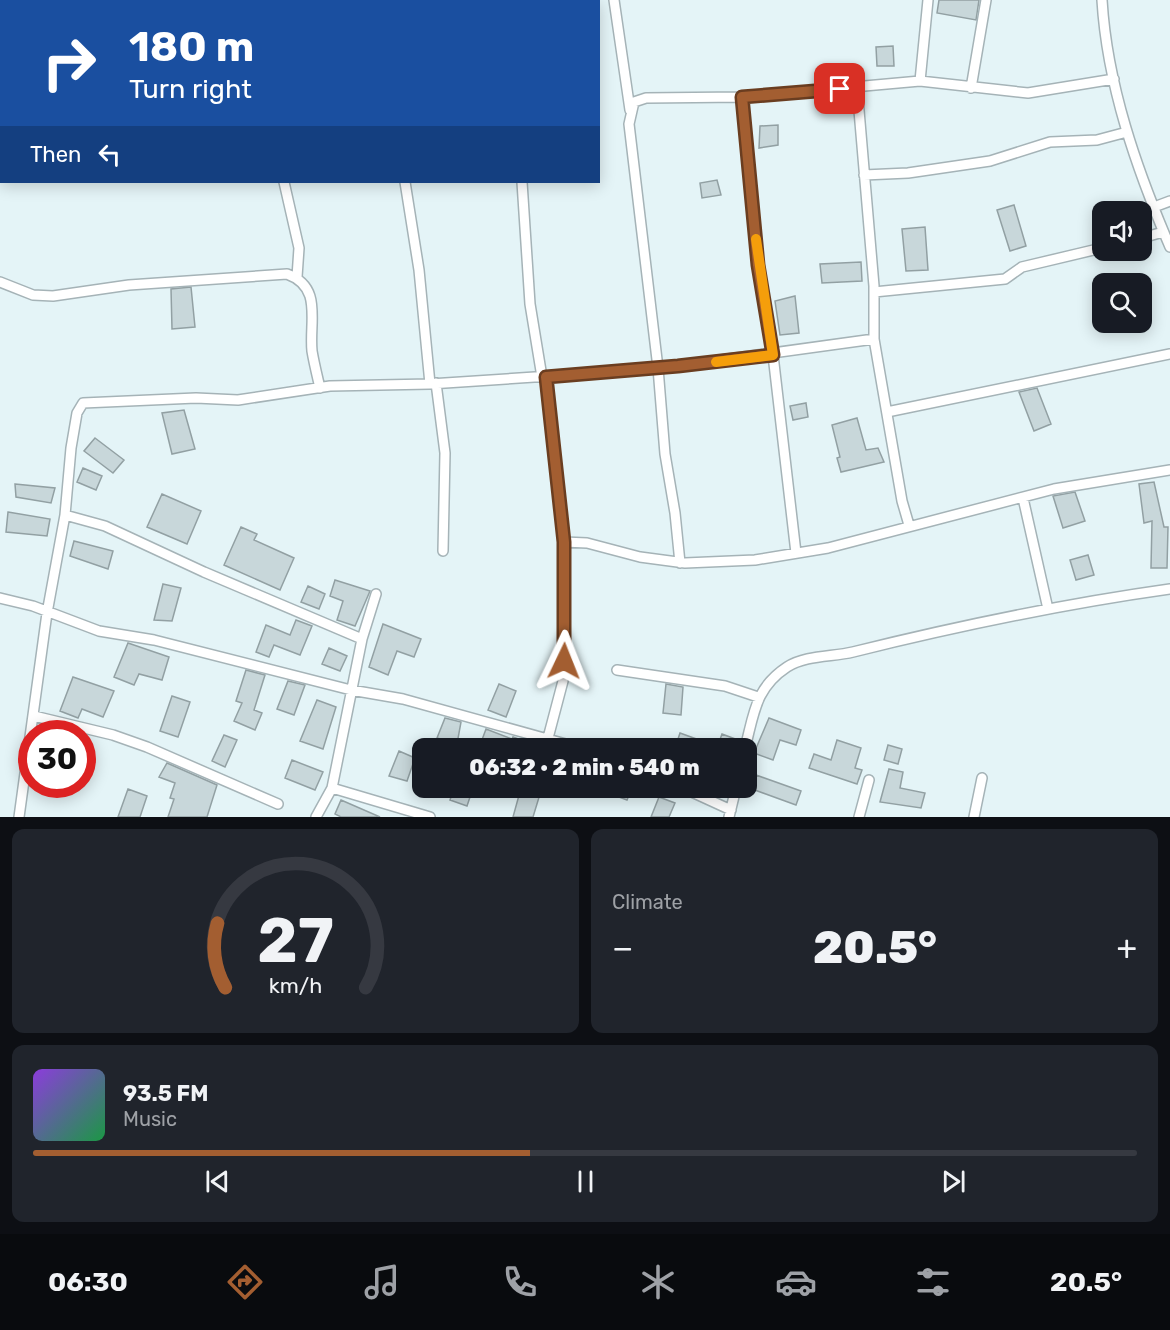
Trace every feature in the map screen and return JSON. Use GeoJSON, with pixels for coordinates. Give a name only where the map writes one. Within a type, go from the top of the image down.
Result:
{"type":"FeatureCollection","features":[{"type":"Feature","properties":{"kind":"street"},"geometry":{"type":"LineString","coordinates":[[614,0],[630,111],[629,124],[658,368],[665,454],[675,513],[680,563]]}},
{"type":"Feature","properties":{"kind":"street"},"geometry":{"type":"LineString","coordinates":[[920,81],[928,0]]}},
{"type":"Feature","properties":{"kind":"street"},"geometry":{"type":"LineString","coordinates":[[971,88],[986,0]]}},
{"type":"Feature","properties":{"kind":"street"},"geometry":{"type":"LineString","coordinates":[[1102,0],[1103,27],[1127,132],[1170,247]]}},
{"type":"Feature","properties":{"kind":"street"},"geometry":{"type":"LineString","coordinates":[[630,111],[634,102],[646,98],[742,97],[920,81],[1028,93],[1114,79]]}},
{"type":"Feature","properties":{"kind":"street"},"geometry":{"type":"LineString","coordinates":[[857,87],[874,292],[874,339],[902,501],[909,525]]}},
{"type":"Feature","properties":{"kind":"street"},"geometry":{"type":"LineString","coordinates":[[742,97],[758,265],[773,355],[796,553]]}},
{"type":"Feature","properties":{"kind":"street"},"geometry":{"type":"LineString","coordinates":[[864,175],[908,173],[990,161],[1050,142],[1097,140],[1127,132]]}},
{"type":"Feature","properties":{"kind":"street"},"geometry":{"type":"LineString","coordinates":[[284,183],[299,248],[297,277]]}},
{"type":"Feature","properties":{"kind":"street"},"geometry":{"type":"LineString","coordinates":[[405,183],[445,453],[443,551]]}},
{"type":"Feature","properties":{"kind":"street"},"geometry":{"type":"LineString","coordinates":[[0,598],[33,606],[99,631],[154,640],[351,690],[403,699],[548,738],[562,681],[564,542],[544,377],[530,304],[522,183]]}},
{"type":"Feature","properties":{"kind":"street"},"geometry":{"type":"LineString","coordinates":[[1154,207],[1170,201]]}},
{"type":"Feature","properties":{"kind":"street"},"geometry":{"type":"LineString","coordinates":[[1152,235],[1163,232]]}},
{"type":"Feature","properties":{"kind":"street"},"geometry":{"type":"LineString","coordinates":[[874,292],[1005,279],[1022,267],[1092,250]]}},
{"type":"Feature","properties":{"kind":"street"},"geometry":{"type":"LineString","coordinates":[[0,282],[33,295],[53,296],[129,285],[287,274],[297,277],[311,296],[312,349],[320,388]]}},
{"type":"Feature","properties":{"kind":"street"},"geometry":{"type":"LineString","coordinates":[[20,817],[47,613],[65,515],[71,448],[77,412],[84,403],[196,399],[238,400],[320,388],[433,384],[658,368],[773,355],[874,339]]}},
{"type":"Feature","properties":{"kind":"street"},"geometry":{"type":"LineString","coordinates":[[887,412],[1170,354]]}},
{"type":"Feature","properties":{"kind":"street"},"geometry":{"type":"LineString","coordinates":[[564,542],[587,543],[640,557],[680,563],[755,560],[828,548],[1054,489],[1170,470]]}},
{"type":"Feature","properties":{"kind":"street"},"geometry":{"type":"LineString","coordinates":[[1023,498],[1048,609]]}},
{"type":"Feature","properties":{"kind":"street"},"geometry":{"type":"LineString","coordinates":[[65,515],[105,526],[204,572],[362,639]]}},
{"type":"Feature","properties":{"kind":"street"},"geometry":{"type":"LineString","coordinates":[[748,738],[758,697],[774,677],[800,660],[828,657],[926,632],[1170,589]]}},
{"type":"Feature","properties":{"kind":"street"},"geometry":{"type":"LineString","coordinates":[[316,817],[332,788],[362,639],[376,594]]}},
{"type":"Feature","properties":{"kind":"street"},"geometry":{"type":"LineString","coordinates":[[617,670],[725,686],[758,697]]}},
{"type":"Feature","properties":{"kind":"street"},"geometry":{"type":"LineString","coordinates":[[34,716],[135,743],[278,804]]}},
{"type":"Feature","properties":{"kind":"street"},"geometry":{"type":"LineString","coordinates":[[974,817],[982,778]]}},
{"type":"Feature","properties":{"kind":"street"},"geometry":{"type":"LineString","coordinates":[[859,817],[869,780]]}},
{"type":"Feature","properties":{"kind":"street"},"geometry":{"type":"LineString","coordinates":[[332,788],[430,817]]}},
{"type":"Feature","properties":{"kind":"street"},"geometry":{"type":"LineString","coordinates":[[701,798],[730,814],[734,798]]}},
{"type":"Feature","properties":{"kind":"building"},"geometry":{"type":"Polygon","coordinates":[[[939,0],[979,0],[976,20],[937,13],[939,0]]]}},
{"type":"Feature","properties":{"kind":"building"},"geometry":{"type":"Polygon","coordinates":[[[893,46],[894,66],[877,66],[876,47],[893,46]]]}},
{"type":"Feature","properties":{"kind":"building"},"geometry":{"type":"Polygon","coordinates":[[[778,125],[778,145],[759,148],[760,126],[778,125]]]}},
{"type":"Feature","properties":{"kind":"building"},"geometry":{"type":"Polygon","coordinates":[[[717,180],[721,195],[702,198],[700,183],[717,180]]]}},
{"type":"Feature","properties":{"kind":"building"},"geometry":{"type":"Polygon","coordinates":[[[1014,205],[1026,246],[1010,251],[997,210],[1014,205]]]}},
{"type":"Feature","properties":{"kind":"building"},"geometry":{"type":"Polygon","coordinates":[[[925,227],[928,270],[906,271],[902,229],[925,227]]]}},
{"type":"Feature","properties":{"kind":"building"},"geometry":{"type":"Polygon","coordinates":[[[861,262],[862,281],[822,283],[820,264],[861,262]]]}},
{"type":"Feature","properties":{"kind":"building"},"geometry":{"type":"Polygon","coordinates":[[[191,287],[195,327],[172,329],[171,289],[191,287]]]}},
{"type":"Feature","properties":{"kind":"building"},"geometry":{"type":"Polygon","coordinates":[[[795,296],[799,333],[780,335],[775,301],[795,296]]]}},
{"type":"Feature","properties":{"kind":"building"},"geometry":{"type":"Polygon","coordinates":[[[1037,388],[1051,424],[1034,431],[1019,392],[1037,388]]]}},
{"type":"Feature","properties":{"kind":"building"},"geometry":{"type":"Polygon","coordinates":[[[806,403],[808,417],[793,420],[790,406],[806,403]]]}},
{"type":"Feature","properties":{"kind":"building"},"geometry":{"type":"Polygon","coordinates":[[[184,410],[195,449],[172,454],[162,413],[184,410]]]}},
{"type":"Feature","properties":{"kind":"building"},"geometry":{"type":"Polygon","coordinates":[[[857,418],[866,450],[878,448],[884,462],[841,472],[837,458],[840,457],[832,425],[857,418]]]}},
{"type":"Feature","properties":{"kind":"building"},"geometry":{"type":"Polygon","coordinates":[[[95,438],[124,460],[113,473],[84,451],[95,438]]]}},
{"type":"Feature","properties":{"kind":"building"},"geometry":{"type":"Polygon","coordinates":[[[83,468],[102,476],[96,490],[77,482],[83,468]]]}},
{"type":"Feature","properties":{"kind":"building"},"geometry":{"type":"Polygon","coordinates":[[[1154,482],[1164,527],[1168,527],[1167,568],[1151,568],[1152,521],[1144,523],[1139,484],[1154,482]]]}},
{"type":"Feature","properties":{"kind":"building"},"geometry":{"type":"Polygon","coordinates":[[[15,484],[55,488],[51,503],[16,497],[15,484]]]}},
{"type":"Feature","properties":{"kind":"building"},"geometry":{"type":"Polygon","coordinates":[[[1075,492],[1085,521],[1063,528],[1053,496],[1075,492]]]}},
{"type":"Feature","properties":{"kind":"building"},"geometry":{"type":"Polygon","coordinates":[[[162,494],[201,511],[187,544],[147,527],[162,494]]]}},
{"type":"Feature","properties":{"kind":"building"},"geometry":{"type":"Polygon","coordinates":[[[8,512],[50,519],[47,536],[6,532],[8,512]]]}},
{"type":"Feature","properties":{"kind":"building"},"geometry":{"type":"Polygon","coordinates":[[[241,527],[257,534],[254,540],[294,558],[280,590],[224,565],[241,527]]]}},
{"type":"Feature","properties":{"kind":"building"},"geometry":{"type":"Polygon","coordinates":[[[74,541],[113,551],[108,569],[70,556],[74,541]]]}},
{"type":"Feature","properties":{"kind":"building"},"geometry":{"type":"Polygon","coordinates":[[[1088,555],[1094,575],[1076,580],[1070,560],[1088,555]]]}},
{"type":"Feature","properties":{"kind":"building"},"geometry":{"type":"Polygon","coordinates":[[[335,580],[370,591],[355,626],[337,620],[343,601],[330,596],[335,580]]]}},
{"type":"Feature","properties":{"kind":"building"},"geometry":{"type":"Polygon","coordinates":[[[163,584],[181,588],[172,621],[154,620],[163,584]]]}},
{"type":"Feature","properties":{"kind":"building"},"geometry":{"type":"Polygon","coordinates":[[[308,586],[325,594],[319,609],[301,602],[308,586]]]}},
{"type":"Feature","properties":{"kind":"building"},"geometry":{"type":"Polygon","coordinates":[[[296,620],[312,626],[300,655],[274,645],[269,657],[256,652],[266,625],[290,635],[296,620]]]}},
{"type":"Feature","properties":{"kind":"building"},"geometry":{"type":"Polygon","coordinates":[[[383,624],[421,639],[414,657],[397,651],[388,675],[369,667],[383,624]]]}},
{"type":"Feature","properties":{"kind":"building"},"geometry":{"type":"Polygon","coordinates":[[[128,643],[169,657],[162,680],[139,674],[134,685],[114,677],[128,643]]]}},
{"type":"Feature","properties":{"kind":"building"},"geometry":{"type":"Polygon","coordinates":[[[329,648],[347,656],[340,671],[322,664],[329,648]]]}},
{"type":"Feature","properties":{"kind":"building"},"geometry":{"type":"Polygon","coordinates":[[[246,670],[265,675],[254,710],[262,713],[255,730],[234,721],[242,703],[236,701],[246,670]]]}},
{"type":"Feature","properties":{"kind":"building"},"geometry":{"type":"Polygon","coordinates":[[[73,677],[114,691],[103,717],[82,709],[78,718],[60,711],[73,677]]]}},
{"type":"Feature","properties":{"kind":"building"},"geometry":{"type":"Polygon","coordinates":[[[288,681],[305,685],[294,715],[277,709],[288,681]]]}},
{"type":"Feature","properties":{"kind":"building"},"geometry":{"type":"Polygon","coordinates":[[[499,684],[516,691],[506,717],[488,710],[499,684]]]}},
{"type":"Feature","properties":{"kind":"building"},"geometry":{"type":"Polygon","coordinates":[[[666,684],[683,687],[681,715],[663,713],[666,684]]]}},
{"type":"Feature","properties":{"kind":"building"},"geometry":{"type":"Polygon","coordinates":[[[172,696],[190,702],[178,737],[160,731],[172,696]]]}},
{"type":"Feature","properties":{"kind":"building"},"geometry":{"type":"Polygon","coordinates":[[[317,700],[336,707],[323,749],[300,741],[317,700]]]}},
{"type":"Feature","properties":{"kind":"building"},"geometry":{"type":"Polygon","coordinates":[[[445,718],[461,722],[458,738],[437,738],[445,718]]]}},
{"type":"Feature","properties":{"kind":"building"},"geometry":{"type":"Polygon","coordinates":[[[769,718],[801,730],[796,745],[780,740],[773,760],[757,754],[757,746],[769,718]]]}},
{"type":"Feature","properties":{"kind":"building"},"geometry":{"type":"Polygon","coordinates":[[[486,729],[509,738],[483,738],[486,729]]]}},
{"type":"Feature","properties":{"kind":"building"},"geometry":{"type":"Polygon","coordinates":[[[680,733],[694,738],[678,738],[680,733]]]}},
{"type":"Feature","properties":{"kind":"building"},"geometry":{"type":"Polygon","coordinates":[[[722,734],[733,738],[721,738],[722,734]]]}},
{"type":"Feature","properties":{"kind":"building"},"geometry":{"type":"Polygon","coordinates":[[[224,735],[237,740],[225,767],[212,761],[224,735]]]}},
{"type":"Feature","properties":{"kind":"building"},"geometry":{"type":"Polygon","coordinates":[[[837,740],[861,748],[855,768],[862,770],[857,784],[809,768],[814,754],[831,760],[837,740]]]}},
{"type":"Feature","properties":{"kind":"building"},"geometry":{"type":"Polygon","coordinates":[[[888,745],[902,749],[898,764],[884,760],[888,745]]]}},
{"type":"Feature","properties":{"kind":"building"},"geometry":{"type":"Polygon","coordinates":[[[399,751],[412,757],[412,767],[407,781],[389,776],[399,751]]]}},
{"type":"Feature","properties":{"kind":"building"},"geometry":{"type":"Polygon","coordinates":[[[292,760],[323,772],[315,790],[285,778],[292,760]]]}},
{"type":"Feature","properties":{"kind":"building"},"geometry":{"type":"Polygon","coordinates":[[[167,763],[217,785],[207,817],[168,817],[174,799],[170,798],[175,783],[159,777],[167,763]]]}},
{"type":"Feature","properties":{"kind":"building"},"geometry":{"type":"Polygon","coordinates":[[[889,769],[903,772],[900,788],[925,793],[921,808],[880,802],[889,769]]]}},
{"type":"Feature","properties":{"kind":"building"},"geometry":{"type":"Polygon","coordinates":[[[757,775],[801,791],[796,805],[757,791],[757,775]]]}},
{"type":"Feature","properties":{"kind":"building"},"geometry":{"type":"Polygon","coordinates":[[[128,789],[147,796],[140,817],[118,817],[128,789]]]}},
{"type":"Feature","properties":{"kind":"building"},"geometry":{"type":"Polygon","coordinates":[[[451,798],[470,798],[467,806],[450,800],[451,798]]]}},
{"type":"Feature","properties":{"kind":"building"},"geometry":{"type":"Polygon","coordinates":[[[518,798],[539,798],[533,817],[513,817],[518,798]]]}},
{"type":"Feature","properties":{"kind":"building"},"geometry":{"type":"Polygon","coordinates":[[[659,798],[675,803],[669,817],[651,817],[659,798]]]}},
{"type":"Feature","properties":{"kind":"building"},"geometry":{"type":"Polygon","coordinates":[[[341,800],[380,817],[341,817],[335,814],[341,800]]]}},
{"type":"Feature","properties":{"kind":"slow traffic"},"geometry":{"type":"LineString","coordinates":[[716,362],[773,355],[756,239]]}},
{"type":"Feature","properties":{"kind":"route"},"geometry":{"type":"LineString","coordinates":[[564,661],[564,542],[546,377],[773,355],[758,265],[742,97],[840,89]]}}]}
